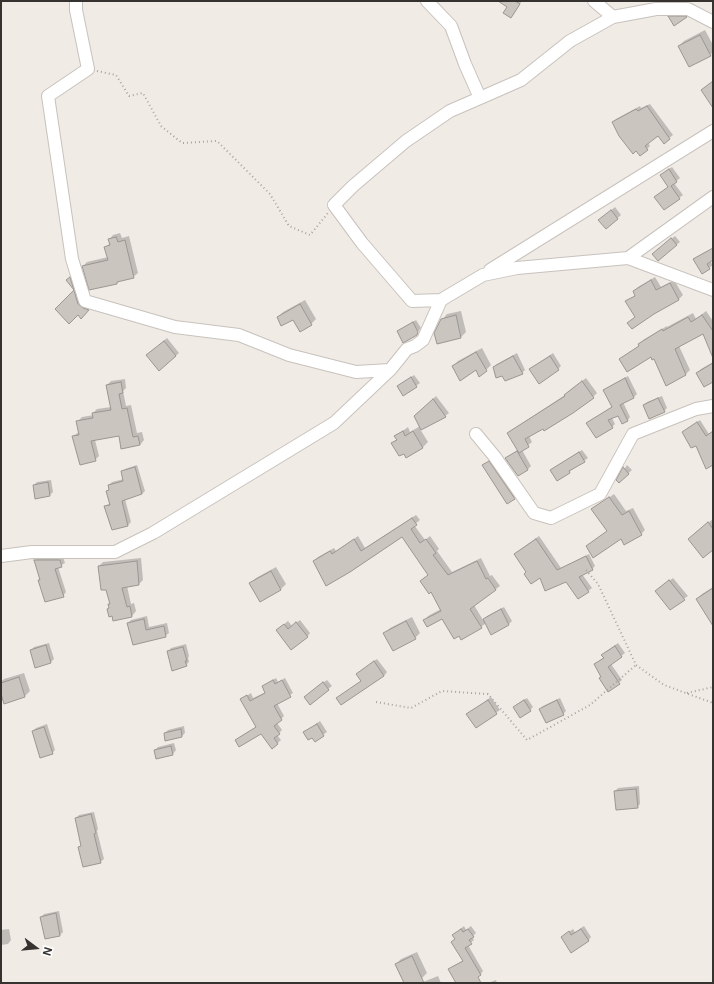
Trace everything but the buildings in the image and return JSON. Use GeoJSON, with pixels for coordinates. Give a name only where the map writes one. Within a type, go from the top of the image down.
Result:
{"type":"FeatureCollection","features":[{"type":"Feature","properties":{"kind":"street"},"geometry":{"type":"LineString","coordinates":[[76,1],[76,10],[88,69],[48,96],[72,260],[85,301],[175,327],[239,335],[289,355],[356,372],[390,370]]}},
{"type":"Feature","properties":{"kind":"street"},"geometry":{"type":"LineString","coordinates":[[427,1],[451,26],[465,64],[480,98]]}},
{"type":"Feature","properties":{"kind":"street"},"geometry":{"type":"LineString","coordinates":[[594,1],[613,17]]}},
{"type":"Feature","properties":{"kind":"street"},"geometry":{"type":"LineString","coordinates":[[713,22],[686,5],[613,17],[570,41],[522,80],[450,112],[406,141],[353,186],[334,205],[362,243],[412,301],[441,300],[713,130]]}},
{"type":"Feature","properties":{"kind":"street"},"geometry":{"type":"LineString","coordinates":[[628,258],[713,198]]}},
{"type":"Feature","properties":{"kind":"street"},"geometry":{"type":"LineString","coordinates":[[483,275],[517,268],[628,258],[711,287]]}},
{"type":"Feature","properties":{"kind":"street"},"geometry":{"type":"LineString","coordinates":[[1,556],[32,552],[115,552],[159,530],[334,423],[390,370],[407,349],[415,346],[423,340],[441,300]]}},
{"type":"Feature","properties":{"kind":"street"},"geometry":{"type":"LineString","coordinates":[[476,434],[495,457],[534,513],[551,518],[600,494],[633,434],[696,409],[713,406]]}},
{"type":"Feature","properties":{"kind":"path"},"geometry":{"type":"LineString","coordinates":[[88,69],[116,75],[129,96],[143,93],[161,126],[182,143],[216,141],[270,194],[289,226],[310,235],[334,205]]}},
{"type":"Feature","properties":{"kind":"path"},"geometry":{"type":"LineString","coordinates":[[586,570],[598,584],[636,665],[664,685],[713,703]]}},
{"type":"Feature","properties":{"kind":"path"},"geometry":{"type":"LineString","coordinates":[[376,702],[411,708],[442,691],[488,694],[527,740],[590,705],[636,665]]}},
{"type":"Feature","properties":{"kind":"path"},"geometry":{"type":"LineString","coordinates":[[686,693],[713,687]]}}]}
